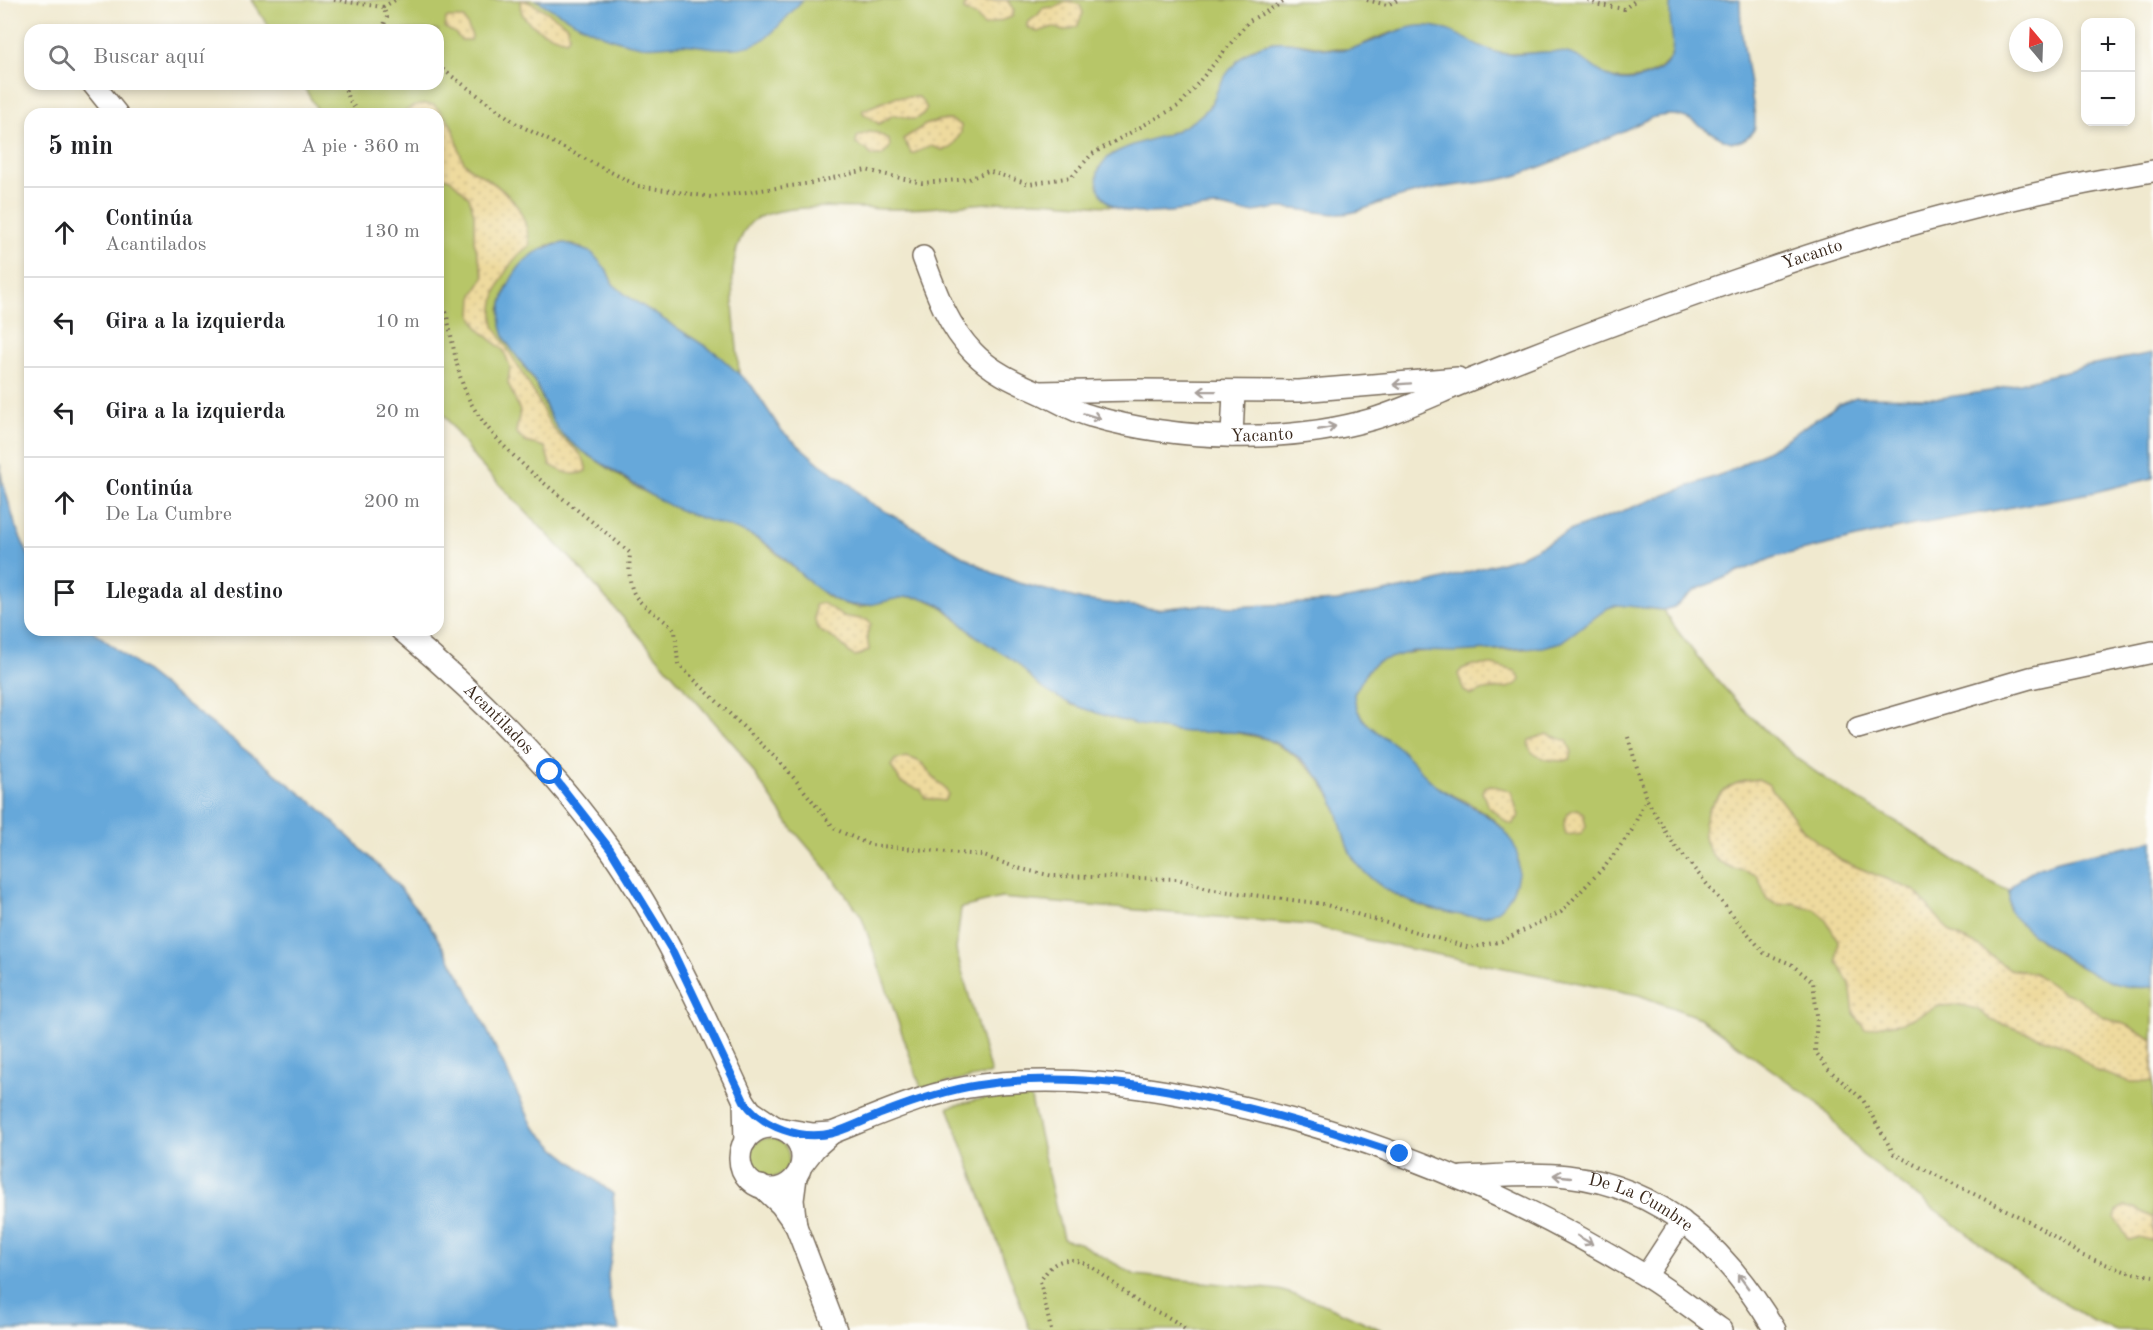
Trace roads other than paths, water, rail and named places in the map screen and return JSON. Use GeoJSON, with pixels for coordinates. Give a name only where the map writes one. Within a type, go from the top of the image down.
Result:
{"type":"FeatureCollection","features":[{"type":"Feature","properties":{"kind":"street"},"geometry":{"type":"LineString","coordinates":[[98,90],[112,108]]}},
{"type":"Feature","properties":{"kind":"street","name":"Yacanto"},"geometry":{"type":"LineString","coordinates":[[923,257],[950,324],[963,342],[998,372],[1063,406],[1088,416],[1134,427],[1232,436],[1306,432],[1371,419],[1690,296],[1804,257],[1921,221],[2031,195],[2153,171]]}},
{"type":"Feature","properties":{"kind":"street","name":"Yacanto"},"geometry":{"type":"LineString","coordinates":[[1039,392],[1134,390],[1233,392],[1340,388],[1481,375]]}},
{"type":"Feature","properties":{"kind":"street"},"geometry":{"type":"LineString","coordinates":[[1232,436],[1233,392]]}},
{"type":"Feature","properties":{"kind":"street","name":"Acantilados"},"geometry":{"type":"LineString","coordinates":[[408,636],[474,693],[514,733],[550,772],[610,849],[673,952],[744,1101]]}},
{"type":"Feature","properties":{"kind":"street"},"geometry":{"type":"LineString","coordinates":[[1858,728],[2030,678],[2153,652]]}},
{"type":"Feature","properties":{"kind":"street","name":"De La Cumbre"},"geometry":{"type":"LineString","coordinates":[[832,1133],[927,1098],[979,1085],[1051,1080],[1096,1082],[1174,1093],[1258,1110],[1400,1154],[1513,1202],[1646,1276],[1722,1330]]}},
{"type":"Feature","properties":{"kind":"street"},"geometry":{"type":"LineString","coordinates":[[744,1101],[751,1111],[791,1134],[801,1148],[793,1200],[796,1226]]}},
{"type":"Feature","properties":{"kind":"street"},"geometry":{"type":"LineString","coordinates":[[744,1101],[745,1142]]}},
{"type":"Feature","properties":{"kind":"street"},"geometry":{"type":"LineString","coordinates":[[832,1133],[813,1134],[779,1128],[758,1130],[745,1142],[741,1150],[742,1168],[753,1182],[781,1204],[796,1226],[836,1330]]}},
{"type":"Feature","properties":{"kind":"street"},"geometry":{"type":"LineString","coordinates":[[761,1186],[780,1187],[799,1172],[814,1148],[832,1133]]}},
{"type":"Feature","properties":{"kind":"street","name":"De La Cumbre"},"geometry":{"type":"LineString","coordinates":[[1457,1178],[1537,1174],[1592,1180],[1631,1193],[1682,1221],[1717,1250],[1740,1276],[1775,1330]]}},
{"type":"Feature","properties":{"kind":"street"},"geometry":{"type":"LineString","coordinates":[[1646,1276],[1682,1221]]}},
{"type":"Feature","properties":{"kind":"water"},"geometry":{"type":"Polygon","coordinates":[[[536,0],[803,0],[764,39],[747,46],[729,48],[686,45],[641,46],[627,43],[586,28],[536,0]]]}},
{"type":"Feature","properties":{"kind":"water"},"geometry":{"type":"Polygon","coordinates":[[[1671,0],[1740,0],[1741,28],[1755,116],[1755,128],[1747,138],[1738,142],[1729,141],[1683,117],[1659,116],[1518,175],[1427,191],[1344,214],[1281,208],[1242,212],[1216,207],[1167,212],[1131,212],[1116,208],[1105,199],[1098,185],[1098,173],[1103,163],[1112,155],[1136,144],[1171,133],[1201,115],[1211,105],[1220,84],[1235,64],[1247,53],[1261,45],[1290,42],[1342,50],[1409,28],[1428,26],[1454,33],[1487,49],[1504,54],[1567,53],[1610,77],[1631,80],[1645,77],[1659,70],[1672,54],[1671,0]]]}},
{"type":"Feature","properties":{"kind":"water"},"geometry":{"type":"Polygon","coordinates":[[[565,243],[592,253],[606,269],[613,284],[627,296],[716,353],[752,386],[781,430],[820,464],[850,484],[867,501],[991,572],[1016,582],[1083,600],[1158,609],[1199,605],[1235,607],[1337,601],[1426,584],[1519,557],[1574,529],[1730,471],[1777,445],[1839,404],[1856,397],[1941,398],[1990,391],[2089,365],[2153,353],[2153,478],[2095,492],[1904,527],[1775,557],[1695,590],[1674,607],[1663,610],[1618,605],[1608,608],[1561,642],[1543,647],[1456,652],[1413,651],[1377,662],[1368,670],[1354,694],[1355,704],[1363,719],[1410,758],[1435,785],[1497,824],[1516,848],[1519,864],[1516,883],[1506,901],[1491,914],[1466,916],[1416,904],[1379,885],[1369,876],[1352,856],[1336,807],[1322,781],[1297,756],[1277,744],[1245,733],[1188,732],[1143,726],[1081,708],[1042,688],[1016,662],[976,636],[940,605],[913,597],[867,605],[855,606],[843,603],[822,592],[765,543],[746,533],[666,504],[577,447],[561,433],[549,415],[535,382],[509,345],[501,325],[503,300],[518,269],[533,254],[542,249],[565,243]]]}},
{"type":"Feature","properties":{"kind":"water"},"geometry":{"type":"Polygon","coordinates":[[[0,464],[2,480],[24,545],[24,636],[100,636],[317,806],[394,881],[429,924],[465,984],[533,1126],[556,1149],[613,1194],[616,1229],[608,1275],[610,1300],[620,1330],[0,1330],[0,464]]]}},
{"type":"Feature","properties":{"kind":"water"},"geometry":{"type":"Polygon","coordinates":[[[2153,840],[2153,987],[2121,985],[2086,970],[2041,941],[2009,910],[2009,891],[2020,879],[2036,869],[2054,862],[2153,840]]]}}]}
